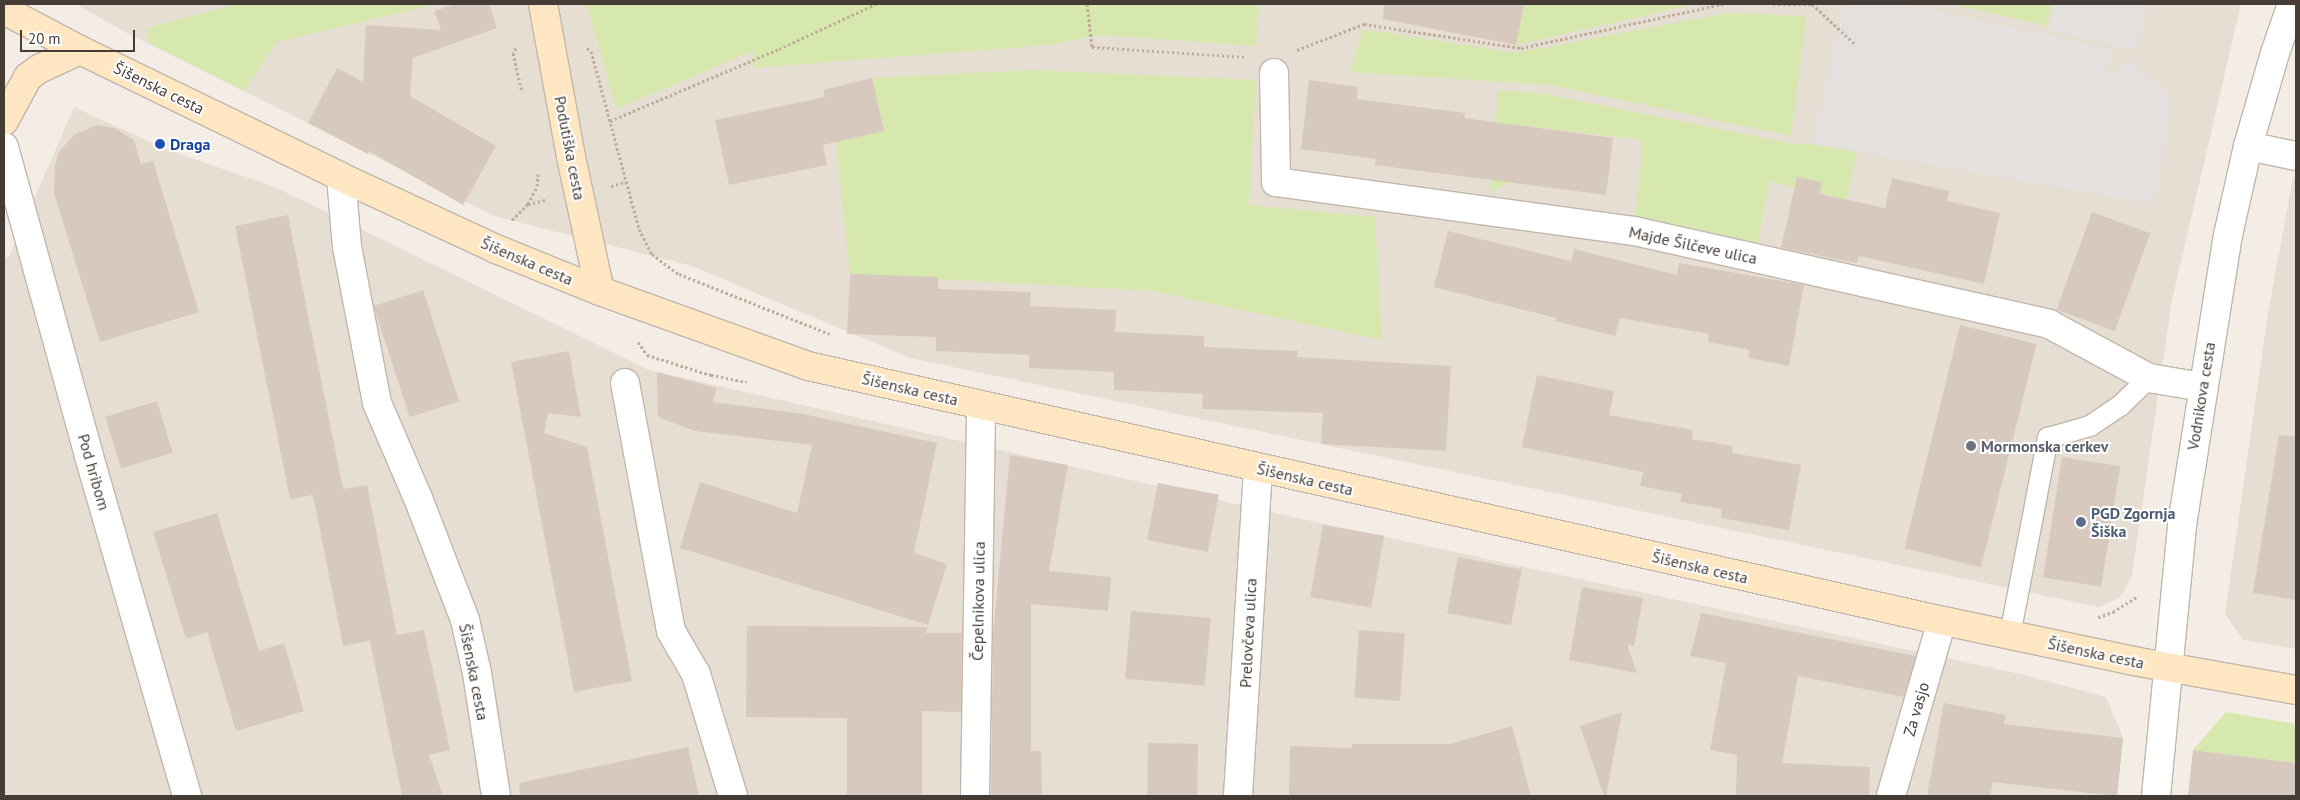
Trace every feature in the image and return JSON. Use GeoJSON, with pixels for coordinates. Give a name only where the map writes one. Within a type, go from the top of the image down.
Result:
{"type":"FeatureCollection","features":[{"type":"Feature","properties":{"kind":"main road","name":"Podutiška cesta"},"geometry":{"type":"LineString","coordinates":[[543,4],[571,157],[600,291]]}},
{"type":"Feature","properties":{"kind":"main road","name":"Šišenska cesta"},"geometry":{"type":"LineString","coordinates":[[4,10],[80,50],[341,177],[496,249],[600,291],[808,366],[1258,469],[2010,636],[2168,668],[2296,690]]}},
{"type":"Feature","properties":{"kind":"main road"},"geometry":{"type":"LineString","coordinates":[[4,121],[28,77],[39,69],[80,50]]}},
{"type":"Feature","properties":{"kind":"street","name":"Vodnikova cesta"},"geometry":{"type":"LineString","coordinates":[[2156,796],[2181,534],[2202,387],[2228,235],[2248,146],[2275,52],[2292,4]]}},
{"type":"Feature","properties":{"kind":"street","name":"Majde Šilčeve ulica"},"geometry":{"type":"LineString","coordinates":[[1264,65],[1276,182],[1634,231],[2050,324],[2149,378],[2202,387]]}},
{"type":"Feature","properties":{"kind":"street"},"geometry":{"type":"LineString","coordinates":[[2248,146],[2296,156]]}},
{"type":"Feature","properties":{"kind":"street","name":"Pod hribom"},"geometry":{"type":"LineString","coordinates":[[4,147],[89,456],[187,796]]}},
{"type":"Feature","properties":{"kind":"street","name":"Šišenska cesta"},"geometry":{"type":"LineString","coordinates":[[341,177],[347,247],[376,403],[418,498],[464,620],[477,673],[496,796]]}},
{"type":"Feature","properties":{"kind":"street"},"geometry":{"type":"LineString","coordinates":[[625,383],[671,631],[696,674],[733,796]]}},
{"type":"Feature","properties":{"kind":"street","name":"Čepelnikova ulica"},"geometry":{"type":"LineString","coordinates":[[975,796],[981,406]]}},
{"type":"Feature","properties":{"kind":"street","name":"Prelovčeva ulica"},"geometry":{"type":"LineString","coordinates":[[1238,796],[1258,469]]}},
{"type":"Feature","properties":{"kind":"street","name":"Za vasjo"},"geometry":{"type":"LineString","coordinates":[[1891,796],[1942,621]]}},
{"type":"Feature","properties":{"kind":"lane"},"geometry":{"type":"LineString","coordinates":[[2010,636],[2048,438],[2090,426],[2120,406],[2149,378]]}},
{"type":"Feature","properties":{"kind":"path"},"geometry":{"type":"LineString","coordinates":[[610,121],[780,49],[876,4]]}},
{"type":"Feature","properties":{"kind":"path"},"geometry":{"type":"LineString","coordinates":[[1087,4],[1092,47],[1264,65]]}},
{"type":"Feature","properties":{"kind":"path"},"geometry":{"type":"LineString","coordinates":[[1292,52],[1364,24],[1521,48],[1723,4]]}},
{"type":"Feature","properties":{"kind":"path"},"geometry":{"type":"LineString","coordinates":[[1773,4],[1812,4],[1856,45]]}},
{"type":"Feature","properties":{"kind":"path"},"geometry":{"type":"LineString","coordinates":[[626,182],[639,229],[652,254],[680,274]]}},
{"type":"Feature","properties":{"kind":"shaded area"},"geometry":{"type":"Polygon","coordinates":[[[76,4],[2241,4],[2172,300],[2132,575],[2124,592],[2117,599],[2099,607],[910,358],[692,266],[494,216],[127,33],[76,4]]]}},
{"type":"Feature","properties":{"kind":"shaded area"},"geometry":{"type":"Polygon","coordinates":[[[1844,4],[1906,4],[2110,49],[2107,74],[2114,76],[2130,60],[2172,99],[2154,204],[1813,144],[1844,4]]]}},
{"type":"Feature","properties":{"kind":"shaded area"},"geometry":{"type":"Polygon","coordinates":[[[2054,4],[2147,4],[2137,50],[2049,30],[2054,4]]]}},
{"type":"Feature","properties":{"kind":"shaded area"},"geometry":{"type":"Polygon","coordinates":[[[74,107],[163,148],[275,187],[649,370],[1302,519],[2025,675],[2106,697],[2123,738],[2117,796],[4,796],[4,258],[9,257],[74,107]]]}},
{"type":"Feature","properties":{"kind":"shaded area"},"geometry":{"type":"Polygon","coordinates":[[[2293,177],[2296,177],[2296,649],[2243,640],[2225,614],[2268,313],[2293,177]]]}},
{"type":"Feature","properties":{"kind":"green space"},"geometry":{"type":"Polygon","coordinates":[[[238,4],[437,4],[277,42],[244,91],[149,43],[147,28],[238,4]]]}},
{"type":"Feature","properties":{"kind":"green space"},"geometry":{"type":"Polygon","coordinates":[[[587,4],[1259,4],[1256,46],[1100,35],[1049,45],[753,68],[753,51],[616,109],[587,4]]]}},
{"type":"Feature","properties":{"kind":"green space"},"geometry":{"type":"Polygon","coordinates":[[[1524,4],[1695,4],[1516,45],[1524,4]]]}},
{"type":"Feature","properties":{"kind":"green space"},"geometry":{"type":"Polygon","coordinates":[[[1951,4],[2052,4],[2047,26],[1951,4]]]}},
{"type":"Feature","properties":{"kind":"green space"},"geometry":{"type":"Polygon","coordinates":[[[1727,13],[1806,16],[1791,136],[1551,85],[1350,72],[1363,29],[1516,53],[1727,13]]]}},
{"type":"Feature","properties":{"kind":"green space"},"geometry":{"type":"Polygon","coordinates":[[[1031,70],[1256,80],[1249,205],[1375,217],[1382,340],[1152,291],[850,274],[836,142],[884,131],[872,78],[1031,70]]]}},
{"type":"Feature","properties":{"kind":"green space"},"geometry":{"type":"Polygon","coordinates":[[[1498,90],[1545,94],[1794,144],[1813,144],[1857,152],[1846,200],[1769,181],[1758,242],[1635,219],[1641,164],[1641,140],[1517,125],[1510,183],[1490,191],[1498,90]]]}},
{"type":"Feature","properties":{"kind":"green space"},"geometry":{"type":"Polygon","coordinates":[[[2226,712],[2296,724],[2296,763],[2193,750],[2226,712]]]}},
{"type":"Feature","properties":{"kind":"building"},"geometry":{"type":"Polygon","coordinates":[[[456,4],[489,4],[497,28],[413,58],[410,96],[496,146],[463,205],[369,151],[368,154],[308,123],[337,68],[363,82],[366,25],[441,30],[434,11],[456,4]]]}},
{"type":"Feature","properties":{"kind":"building"},"geometry":{"type":"Polygon","coordinates":[[[1384,4],[1524,4],[1516,45],[1383,19],[1384,4]]]}},
{"type":"Feature","properties":{"kind":"building"},"geometry":{"type":"Polygon","coordinates":[[[872,78],[884,131],[823,145],[827,165],[729,185],[715,120],[825,97],[823,90],[872,78]]]}},
{"type":"Feature","properties":{"kind":"building"},"geometry":{"type":"Polygon","coordinates":[[[1309,80],[1358,87],[1357,99],[1465,113],[1464,118],[1613,138],[1606,195],[1375,165],[1376,159],[1301,149],[1309,80]]]}},
{"type":"Feature","properties":{"kind":"building"},"geometry":{"type":"Polygon","coordinates":[[[97,125],[115,128],[134,140],[141,164],[153,161],[199,312],[100,342],[54,193],[55,165],[59,152],[74,135],[97,125]]]}},
{"type":"Feature","properties":{"kind":"building"},"geometry":{"type":"Polygon","coordinates":[[[1797,177],[1822,182],[1820,194],[1885,208],[1892,178],[1949,191],[1947,201],[2000,213],[1984,284],[1859,256],[1857,263],[1781,248],[1797,177]]]}},
{"type":"Feature","properties":{"kind":"building"},"geometry":{"type":"Polygon","coordinates":[[[2092,212],[2150,233],[2115,331],[2056,310],[2092,212]]]}},
{"type":"Feature","properties":{"kind":"building"},"geometry":{"type":"Polygon","coordinates":[[[288,215],[343,489],[367,485],[397,635],[424,630],[450,750],[429,755],[443,796],[402,796],[370,641],[343,646],[313,495],[290,499],[235,226],[288,215]]]}},
{"type":"Feature","properties":{"kind":"building"},"geometry":{"type":"Polygon","coordinates":[[[1448,231],[1571,261],[1574,249],[1677,275],[1679,263],[1804,285],[1789,366],[1748,358],[1750,350],[1708,342],[1709,334],[1620,318],[1615,336],[1555,321],[1556,318],[1434,287],[1448,231]]]}},
{"type":"Feature","properties":{"kind":"building"},"geometry":{"type":"Polygon","coordinates":[[[850,274],[938,277],[938,289],[1031,292],[1030,306],[1116,310],[1115,332],[1204,336],[1204,347],[1298,351],[1297,357],[1451,366],[1446,451],[1321,444],[1323,413],[1202,409],[1203,394],[1114,390],[1114,372],[1029,368],[1029,355],[936,351],[936,337],[847,334],[850,274]]]}},
{"type":"Feature","properties":{"kind":"building"},"geometry":{"type":"Polygon","coordinates":[[[423,290],[459,401],[410,417],[374,306],[423,290]]]}},
{"type":"Feature","properties":{"kind":"building","name":"Mormonska cerkev"},"geometry":{"type":"Polygon","coordinates":[[[1960,325],[2037,344],[1981,567],[1904,548],[1960,325]]]}},
{"type":"Feature","properties":{"kind":"building"},"geometry":{"type":"Polygon","coordinates":[[[569,351],[581,417],[548,413],[544,433],[587,447],[632,681],[574,692],[511,362],[569,351]]]}},
{"type":"Feature","properties":{"kind":"building"},"geometry":{"type":"Polygon","coordinates":[[[657,372],[717,388],[713,402],[803,414],[937,443],[914,553],[947,564],[928,625],[680,548],[700,482],[797,513],[812,445],[695,431],[658,417],[657,372]]]}},
{"type":"Feature","properties":{"kind":"building"},"geometry":{"type":"Polygon","coordinates":[[[1537,375],[1614,391],[1609,415],[1693,430],[1692,439],[1733,446],[1732,453],[1801,465],[1789,530],[1721,518],[1722,509],[1680,502],[1682,494],[1640,486],[1643,472],[1522,447],[1537,375]]]}},
{"type":"Feature","properties":{"kind":"building"},"geometry":{"type":"Polygon","coordinates":[[[157,401],[173,453],[121,468],[105,417],[157,401]]]}},
{"type":"Feature","properties":{"kind":"building"},"geometry":{"type":"Polygon","coordinates":[[[2279,435],[2296,437],[2296,600],[2253,593],[2279,435]]]}},
{"type":"Feature","properties":{"kind":"building"},"geometry":{"type":"Polygon","coordinates":[[[1010,455],[1068,465],[1049,571],[1111,577],[1108,611],[1031,604],[1031,751],[1041,751],[1042,796],[991,796],[993,634],[1010,455]]]}},
{"type":"Feature","properties":{"kind":"building","name":"PGD Zgornja Šiška"},"geometry":{"type":"Polygon","coordinates":[[[2062,457],[2120,466],[2101,587],[2043,577],[2062,457]]]}},
{"type":"Feature","properties":{"kind":"building"},"geometry":{"type":"Polygon","coordinates":[[[1158,483],[1219,495],[1208,552],[1147,540],[1158,483]]]}},
{"type":"Feature","properties":{"kind":"building"},"geometry":{"type":"Polygon","coordinates":[[[217,513],[259,651],[284,643],[304,711],[236,731],[207,632],[186,639],[153,532],[217,513]]]}},
{"type":"Feature","properties":{"kind":"building"},"geometry":{"type":"Polygon","coordinates":[[[1323,525],[1384,536],[1371,608],[1310,597],[1323,525]]]}},
{"type":"Feature","properties":{"kind":"building"},"geometry":{"type":"Polygon","coordinates":[[[1458,557],[1522,569],[1511,625],[1447,613],[1458,557]]]}},
{"type":"Feature","properties":{"kind":"building"},"geometry":{"type":"Polygon","coordinates":[[[1582,587],[1643,598],[1634,646],[1627,644],[1637,673],[1569,660],[1582,587]]]}},
{"type":"Feature","properties":{"kind":"building"},"geometry":{"type":"Polygon","coordinates":[[[1131,611],[1211,618],[1205,686],[1125,679],[1131,611]]]}},
{"type":"Feature","properties":{"kind":"building"},"geometry":{"type":"Polygon","coordinates":[[[1701,613],[1916,656],[1904,697],[1798,676],[1782,763],[1870,767],[1869,796],[1736,796],[1737,755],[1710,750],[1726,663],[1690,656],[1701,613]]]}},
{"type":"Feature","properties":{"kind":"building"},"geometry":{"type":"Polygon","coordinates":[[[747,626],[928,627],[926,633],[962,633],[961,712],[922,711],[922,796],[847,796],[847,718],[746,717],[747,626]]]}},
{"type":"Feature","properties":{"kind":"building"},"geometry":{"type":"Polygon","coordinates":[[[1359,630],[1405,633],[1400,701],[1354,698],[1359,630]]]}},
{"type":"Feature","properties":{"kind":"building"},"geometry":{"type":"Polygon","coordinates":[[[1944,703],[2006,715],[2004,724],[2123,738],[2117,796],[1993,782],[1990,796],[1927,796],[1944,703]]]}},
{"type":"Feature","properties":{"kind":"building"},"geometry":{"type":"Polygon","coordinates":[[[1622,712],[1606,796],[1604,796],[1580,726],[1622,712]]]}},
{"type":"Feature","properties":{"kind":"building"},"geometry":{"type":"Polygon","coordinates":[[[1512,726],[1531,796],[1289,796],[1290,746],[1352,748],[1352,744],[1450,744],[1512,726]]]}},
{"type":"Feature","properties":{"kind":"building"},"geometry":{"type":"Polygon","coordinates":[[[1148,743],[1198,744],[1197,796],[1147,796],[1148,743]]]}},
{"type":"Feature","properties":{"kind":"building"},"geometry":{"type":"Polygon","coordinates":[[[688,747],[699,796],[520,796],[519,783],[688,747]]]}},
{"type":"Feature","properties":{"kind":"building"},"geometry":{"type":"Polygon","coordinates":[[[2193,750],[2296,763],[2296,796],[2188,796],[2193,750]]]}},
{"type":"Feature","properties":{"kind":"place","name":"Draga"},"geometry":{"type":"Point","coordinates":[160,144]}},
{"type":"Feature","properties":{"kind":"place","name":"Mormonska cerkev"},"geometry":{"type":"Point","coordinates":[1971,446]}},
{"type":"Feature","properties":{"kind":"place","name":"PGD Zgornja Šiška"},"geometry":{"type":"Point","coordinates":[2081,522]}}]}
